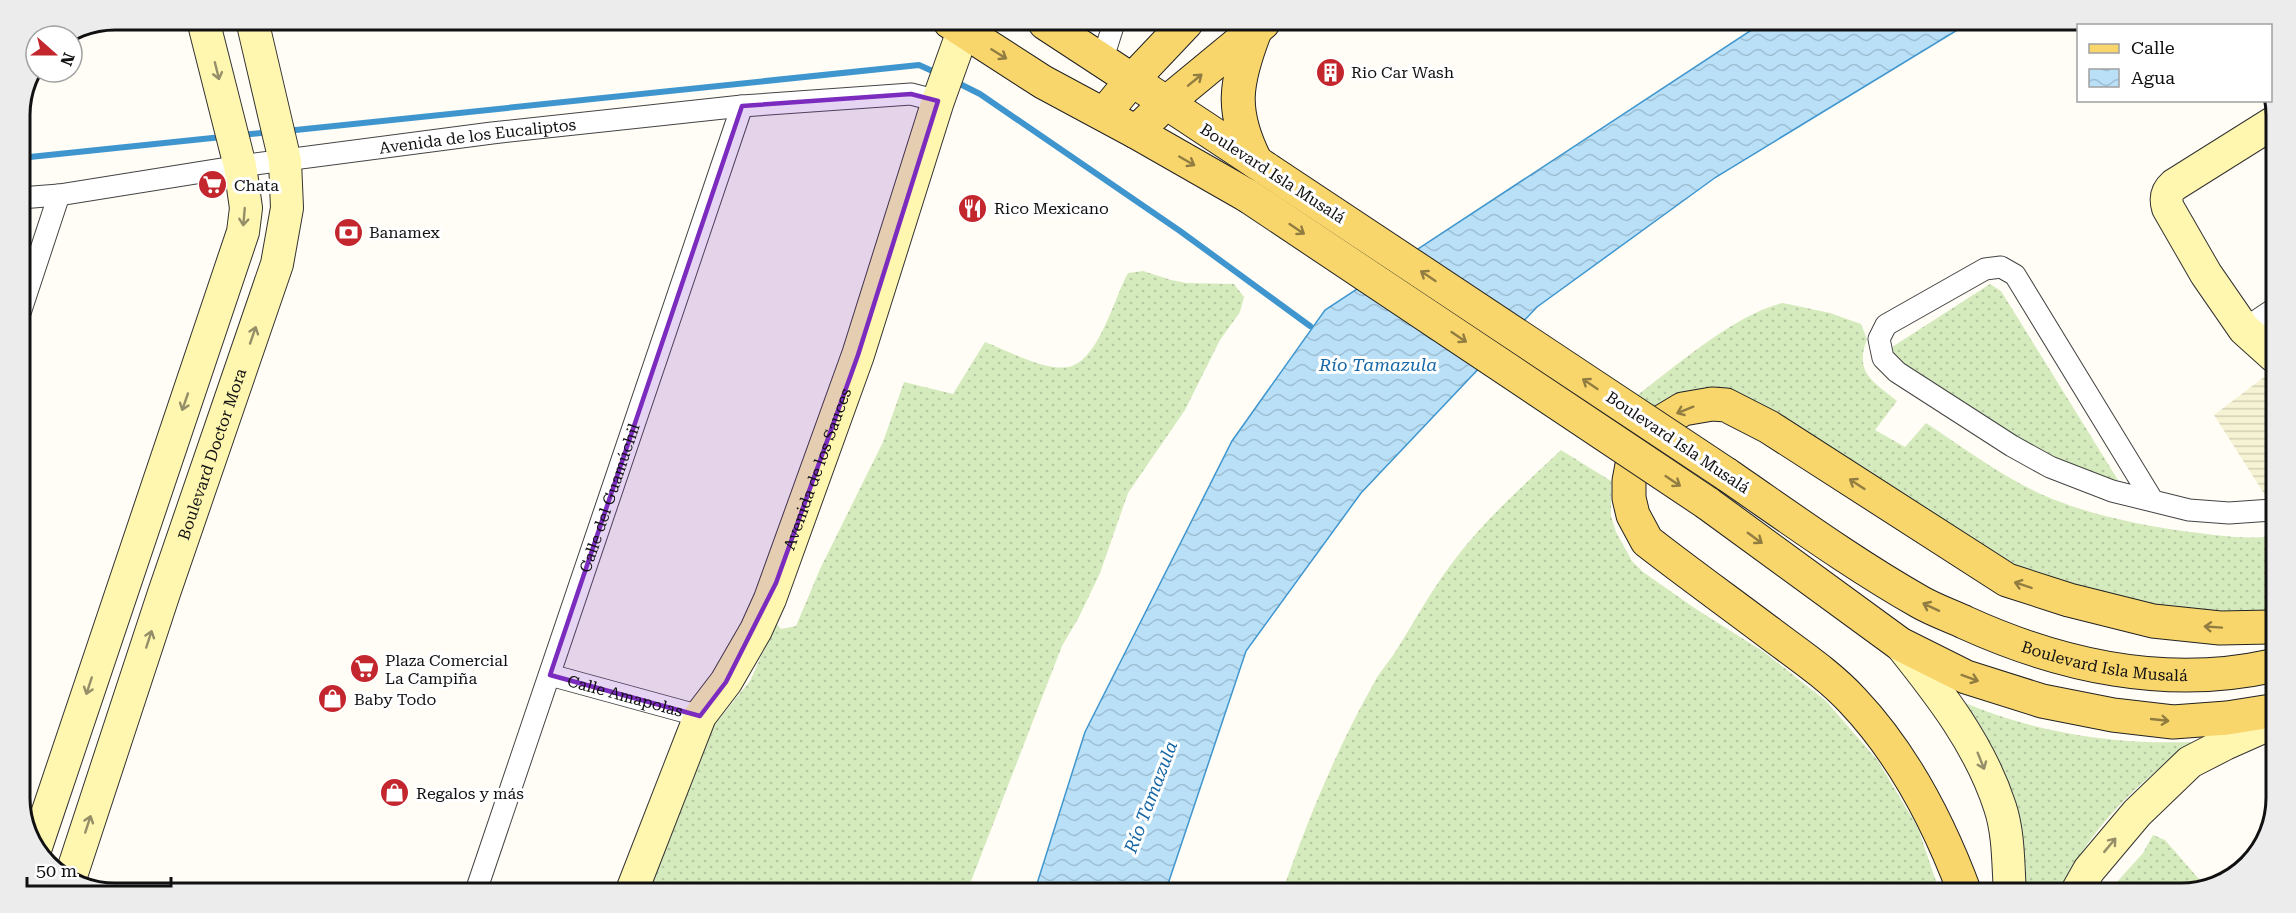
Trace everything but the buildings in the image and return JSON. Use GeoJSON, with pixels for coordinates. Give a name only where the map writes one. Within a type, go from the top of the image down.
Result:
{"type":"FeatureCollection","features":[{"type":"Feature","properties":{"kind":"main road","name":"Boulevard Isla Musalá"},"geometry":{"type":"LineString","coordinates":[[1056,30],[1849,558],[1922,603],[2033,650],[2088,666],[2142,674],[2200,674],[2266,667]]}},
{"type":"Feature","properties":{"kind":"main road"},"geometry":{"type":"LineString","coordinates":[[1104,114],[1132,80],[1179,30]]}},
{"type":"Feature","properties":{"kind":"main road"},"geometry":{"type":"LineString","coordinates":[[1136,132],[1166,103],[1255,30]]}},
{"type":"Feature","properties":{"kind":"main road"},"geometry":{"type":"LineString","coordinates":[[1258,30],[1242,66],[1237,109],[1247,145],[1262,166]]}},
{"type":"Feature","properties":{"kind":"main road","name":"Boulevard Isla Musalá"},"geometry":{"type":"LineString","coordinates":[[956,36],[1104,114],[1248,196],[1707,503],[1900,644],[1966,676],[2042,701],[2113,716],[2173,722],[2227,718],[2266,712]]}},
{"type":"Feature","properties":{"kind":"main road"},"geometry":{"type":"LineString","coordinates":[[1961,883],[1951,857],[1903,765],[1852,700],[1822,672],[1647,541],[1633,515],[1629,498],[1629,481],[1632,465],[1646,436],[1658,424],[1690,407],[1726,405],[1769,427],[2007,580],[2069,600],[2153,621],[2220,628],[2266,627]]}},
{"type":"Feature","properties":{"kind":"street"},"geometry":{"type":"LineString","coordinates":[[40,836],[243,232],[246,208],[239,163],[206,30]]}},
{"type":"Feature","properties":{"kind":"street","name":"Boulevard Doctor Mora"},"geometry":{"type":"LineString","coordinates":[[73,871],[164,593],[277,264],[287,208],[284,157],[254,30]]}},
{"type":"Feature","properties":{"kind":"street"},"geometry":{"type":"LineString","coordinates":[[1102,61],[1112,30]]}},
{"type":"Feature","properties":{"kind":"street","name":"Avenida de los Sauces"},"geometry":{"type":"LineString","coordinates":[[635,883],[700,716],[726,682],[756,630],[770,599],[858,355],[940,96],[956,36]]}},
{"type":"Feature","properties":{"kind":"street","name":"Avenida de los Eucaliptos"},"geometry":{"type":"LineString","coordinates":[[30,197],[59,195],[239,163],[492,133],[742,106],[911,94],[940,96]]}},
{"type":"Feature","properties":{"kind":"street","name":"Calle del Guamúchil"},"geometry":{"type":"LineString","coordinates":[[479,883],[742,106]]}},
{"type":"Feature","properties":{"kind":"street"},"geometry":{"type":"LineString","coordinates":[[2266,128],[2174,185],[2168,191],[2166,200],[2168,208],[2206,274],[2244,329],[2266,349]]}},
{"type":"Feature","properties":{"kind":"street"},"geometry":{"type":"LineString","coordinates":[[30,283],[59,195]]}},
{"type":"Feature","properties":{"kind":"street"},"geometry":{"type":"LineString","coordinates":[[2153,501],[2015,275],[2001,267],[1985,269],[1887,325],[1879,339],[1883,358],[1896,372],[2012,446],[2050,466],[2112,491],[2189,510],[2229,513],[2266,510]]}},
{"type":"Feature","properties":{"kind":"street"},"geometry":{"type":"LineString","coordinates":[[2244,329],[2266,314]]}},
{"type":"Feature","properties":{"kind":"street"},"geometry":{"type":"LineString","coordinates":[[1900,644],[1941,696],[1976,749],[2001,808],[2009,883]]}},
{"type":"Feature","properties":{"kind":"street","name":"Calle Amapolas"},"geometry":{"type":"LineString","coordinates":[[550,675],[700,716]]}},
{"type":"Feature","properties":{"kind":"street"},"geometry":{"type":"LineString","coordinates":[[2082,883],[2089,870],[2137,813],[2190,762],[2266,726]]}},
{"type":"Feature","properties":{"kind":"highlighted area"},"geometry":{"type":"Polygon","coordinates":[[[911,94],[938,101],[858,355],[776,583],[726,682],[700,716],[550,675],[742,106],[911,94]]]}},
{"type":"Feature","properties":{"kind":"shaded area"},"geometry":{"type":"Polygon","coordinates":[[[2266,376],[2266,495],[2265,495],[2214,415],[2266,376]]]}},
{"type":"Feature","properties":{"kind":"green space"},"geometry":{"type":"Polygon","coordinates":[[[1143,271],[1186,283],[1234,284],[1244,297],[1240,312],[1220,340],[1185,410],[1128,493],[1100,573],[1062,646],[970,883],[648,883],[698,740],[720,718],[750,681],[776,623],[781,629],[796,626],[820,569],[883,442],[904,382],[953,394],[985,342],[1044,365],[1072,366],[1091,351],[1128,273],[1143,271]]]}},
{"type":"Feature","properties":{"kind":"green space"},"geometry":{"type":"Polygon","coordinates":[[[1990,284],[2001,291],[2126,493],[2092,482],[1927,391],[1889,349],[1990,284]]]}},
{"type":"Feature","properties":{"kind":"green space"},"geometry":{"type":"Polygon","coordinates":[[[1783,303],[1830,313],[1861,324],[1867,339],[1863,360],[1864,368],[1874,382],[1897,401],[1875,430],[1905,447],[1926,423],[2012,479],[2060,502],[2097,514],[2190,532],[2220,536],[2266,537],[2266,617],[2212,619],[2039,584],[1744,404],[1652,417],[1631,400],[1704,344],[1745,318],[1783,303]]]}},
{"type":"Feature","properties":{"kind":"green space"},"geometry":{"type":"Polygon","coordinates":[[[1561,450],[1611,481],[1611,516],[1616,532],[1632,561],[1643,572],[1696,609],[1764,652],[1826,701],[1878,761],[1918,828],[1937,883],[1286,883],[1324,784],[1376,679],[1450,565],[1495,513],[1561,450]]]}},
{"type":"Feature","properties":{"kind":"green space"},"geometry":{"type":"Polygon","coordinates":[[[1937,690],[1998,715],[2062,732],[2127,741],[2193,742],[2152,774],[2116,809],[2085,848],[2063,883],[2016,883],[2014,857],[1937,690]]]}},
{"type":"Feature","properties":{"kind":"green space"},"geometry":{"type":"Polygon","coordinates":[[[2153,835],[2165,840],[2200,881],[2181,883],[2116,883],[2143,853],[2153,835]]]}},
{"type":"Feature","properties":{"kind":"water","name":"Río Tamazula"},"geometry":{"type":"Polygon","coordinates":[[[1751,30],[1957,30],[1716,177],[1537,307],[1361,493],[1246,651],[1168,883],[1037,883],[1085,732],[1232,441],[1325,310],[1751,30]]]}},
{"type":"Feature","properties":{"kind":"waterway"},"geometry":{"type":"LineString","coordinates":[[286,131],[919,65],[939,74]]}},
{"type":"Feature","properties":{"kind":"waterway"},"geometry":{"type":"LineString","coordinates":[[954,81],[980,94],[1180,231],[1310,326]]}},
{"type":"Feature","properties":{"kind":"waterway"},"geometry":{"type":"LineString","coordinates":[[241,135],[270,132]]}},
{"type":"Feature","properties":{"kind":"waterway"},"geometry":{"type":"LineString","coordinates":[[30,157],[222,137]]}},
{"type":"Feature","properties":{"kind":"place","name":"Rio Car Wash"},"geometry":{"type":"Point","coordinates":[1330,72]}},
{"type":"Feature","properties":{"kind":"place","name":"Chata"},"geometry":{"type":"Point","coordinates":[213,185]}},
{"type":"Feature","properties":{"kind":"place","name":"Rico Mexicano"},"geometry":{"type":"Point","coordinates":[973,208]}},
{"type":"Feature","properties":{"kind":"place","name":"Banamex"},"geometry":{"type":"Point","coordinates":[348,232]}},
{"type":"Feature","properties":{"kind":"place","name":"Plaza Comercial La Campiña"},"geometry":{"type":"Point","coordinates":[364,669]}},
{"type":"Feature","properties":{"kind":"place","name":"Baby Todo"},"geometry":{"type":"Point","coordinates":[333,699]}},
{"type":"Feature","properties":{"kind":"place","name":"Regalos y más"},"geometry":{"type":"Point","coordinates":[395,793]}}]}
